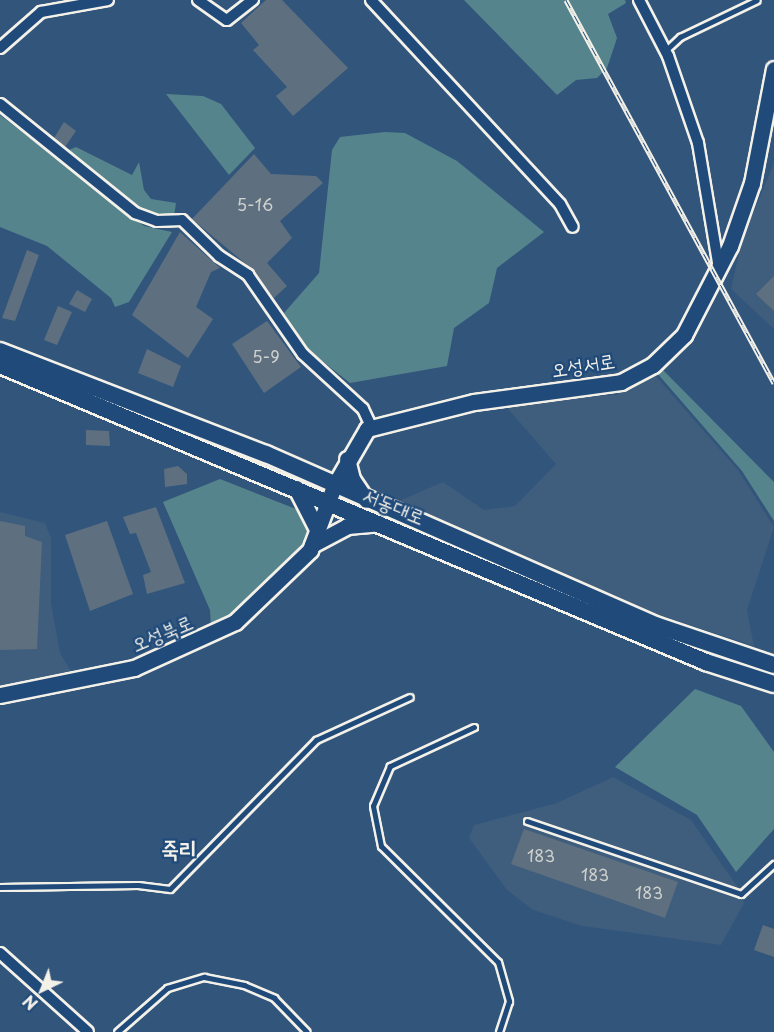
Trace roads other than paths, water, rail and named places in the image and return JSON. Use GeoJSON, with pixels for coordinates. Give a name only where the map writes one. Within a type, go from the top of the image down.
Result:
{"type":"FeatureCollection","features":[{"type":"Feature","properties":{"kind":"main road","name":"서동대로"},"geometry":{"type":"LineString","coordinates":[[0,351],[266,454],[334,486],[658,626],[774,665]]}},
{"type":"Feature","properties":{"kind":"main road","name":"서동대로"},"geometry":{"type":"LineString","coordinates":[[0,365],[294,485],[328,502],[706,662],[774,684]]}},
{"type":"Feature","properties":{"kind":"street"},"geometry":{"type":"LineString","coordinates":[[0,48],[41,12],[108,0]]}},
{"type":"Feature","properties":{"kind":"street"},"geometry":{"type":"LineString","coordinates":[[198,0],[227,20],[253,0]]}},
{"type":"Feature","properties":{"kind":"street"},"geometry":{"type":"LineString","coordinates":[[371,0],[560,204],[573,227]]}},
{"type":"Feature","properties":{"kind":"street"},"geometry":{"type":"LineString","coordinates":[[639,0],[665,51],[698,143],[719,269]]}},
{"type":"Feature","properties":{"kind":"street","name":"오성서로"},"geometry":{"type":"LineString","coordinates":[[372,428],[474,402],[621,382],[653,365],[684,335],[719,269],[752,183],[774,69]]}},
{"type":"Feature","properties":{"kind":"street"},"geometry":{"type":"LineString","coordinates":[[0,104],[135,213],[157,221],[182,220],[248,275],[303,354],[363,409],[372,428],[361,435],[347,459],[313,542]]}},
{"type":"Feature","properties":{"kind":"street"},"geometry":{"type":"LineString","coordinates":[[347,459],[352,479],[366,500]]}},
{"type":"Feature","properties":{"kind":"street"},"geometry":{"type":"LineString","coordinates":[[294,485],[313,542]]}},
{"type":"Feature","properties":{"kind":"street"},"geometry":{"type":"LineString","coordinates":[[313,542],[347,526],[382,523]]}},
{"type":"Feature","properties":{"kind":"street","name":"오성북로"},"geometry":{"type":"LineString","coordinates":[[0,695],[134,668],[206,638],[253,608],[313,542]]}},
{"type":"Feature","properties":{"kind":"street"},"geometry":{"type":"LineString","coordinates":[[0,953],[88,1032]]}},
{"type":"Feature","properties":{"kind":"lane"},"geometry":{"type":"LineString","coordinates":[[665,51],[680,37],[757,0]]}},
{"type":"Feature","properties":{"kind":"lane"},"geometry":{"type":"LineString","coordinates":[[0,887],[138,885],[170,890],[316,740],[410,697]]}},
{"type":"Feature","properties":{"kind":"lane"},"geometry":{"type":"LineString","coordinates":[[474,727],[390,766],[373,806],[381,846],[498,962],[509,1001],[499,1032]]}},
{"type":"Feature","properties":{"kind":"lane"},"geometry":{"type":"LineString","coordinates":[[527,821],[741,894],[774,864]]}},
{"type":"Feature","properties":{"kind":"lane"},"geometry":{"type":"LineString","coordinates":[[117,1032],[167,987],[204,977],[244,985],[274,998],[307,1032]]}},
{"type":"Feature","properties":{"kind":"railway"},"geometry":{"type":"LineString","coordinates":[[566,0],[774,383]]}},
{"type":"Feature","properties":{"kind":"district","name":"죽리"},"geometry":{"type":"Point","coordinates":[179,848]}}]}
